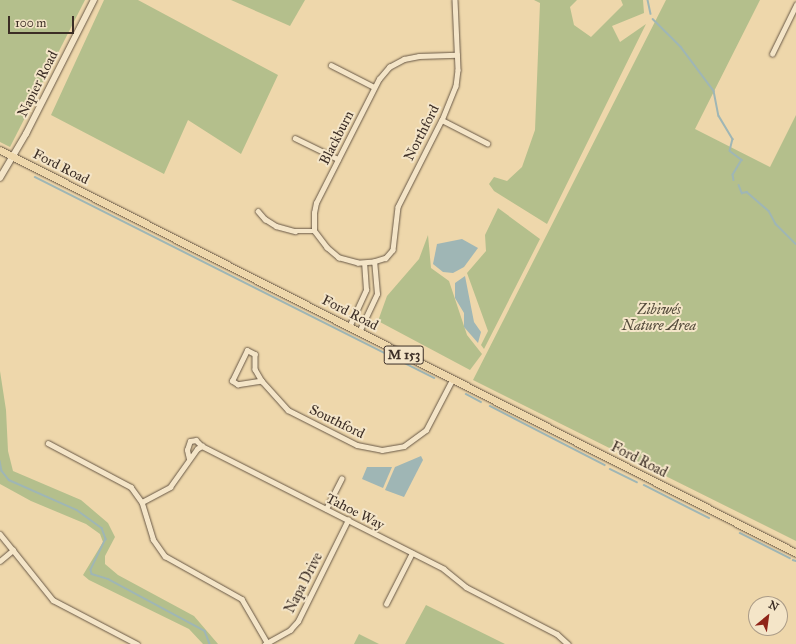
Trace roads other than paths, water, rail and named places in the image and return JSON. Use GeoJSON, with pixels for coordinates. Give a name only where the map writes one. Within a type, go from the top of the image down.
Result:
{"type":"FeatureCollection","features":[{"type":"Feature","properties":{"kind":"main road","name":"Ford Road"},"geometry":{"type":"LineString","coordinates":[[0,150],[796,553]]}},
{"type":"Feature","properties":{"kind":"street","name":"Napier Road"},"geometry":{"type":"LineString","coordinates":[[0,178],[94,0]]}},
{"type":"Feature","properties":{"kind":"street","name":"Northford"},"geometry":{"type":"LineString","coordinates":[[364,264],[386,258],[393,250],[398,207],[442,120],[456,86],[457,55],[455,0]]}},
{"type":"Feature","properties":{"kind":"street"},"geometry":{"type":"LineString","coordinates":[[772,54],[796,5]]}},
{"type":"Feature","properties":{"kind":"street","name":"Blackburn"},"geometry":{"type":"LineString","coordinates":[[314,231],[316,203],[374,87],[384,71],[398,61],[419,56],[457,55]]}},
{"type":"Feature","properties":{"kind":"street"},"geometry":{"type":"LineString","coordinates":[[331,65],[374,87]]}},
{"type":"Feature","properties":{"kind":"street"},"geometry":{"type":"LineString","coordinates":[[442,120],[487,143]]}},
{"type":"Feature","properties":{"kind":"street"},"geometry":{"type":"LineString","coordinates":[[295,138],[338,159]]}},
{"type":"Feature","properties":{"kind":"street"},"geometry":{"type":"LineString","coordinates":[[258,211],[265,220],[276,226],[295,231],[314,231],[334,255],[348,262],[364,264],[366,290],[349,327]]}},
{"type":"Feature","properties":{"kind":"street"},"geometry":{"type":"LineString","coordinates":[[359,332],[377,294],[374,262]]}},
{"type":"Feature","properties":{"kind":"street","name":"Southford"},"geometry":{"type":"LineString","coordinates":[[262,381],[238,385],[232,381],[247,350],[255,354],[255,369],[262,381],[288,410],[357,445],[382,450],[404,446],[426,430],[452,380]]}},
{"type":"Feature","properties":{"kind":"street"},"geometry":{"type":"LineString","coordinates":[[142,502],[170,487],[189,459],[197,449],[202,446],[196,440],[190,441],[187,450],[189,459]]}},
{"type":"Feature","properties":{"kind":"street"},"geometry":{"type":"LineString","coordinates":[[48,443],[122,481],[142,502],[153,539],[165,556],[242,599],[267,644]]}},
{"type":"Feature","properties":{"kind":"street","name":"Tahoe Way"},"geometry":{"type":"LineString","coordinates":[[202,446],[444,569],[466,587],[557,634],[568,644]]}},
{"type":"Feature","properties":{"kind":"street"},"geometry":{"type":"LineString","coordinates":[[326,509],[341,479]]}},
{"type":"Feature","properties":{"kind":"street","name":"Napa Drive"},"geometry":{"type":"LineString","coordinates":[[267,644],[290,630],[298,620],[348,520]]}},
{"type":"Feature","properties":{"kind":"street"},"geometry":{"type":"LineString","coordinates":[[0,534],[54,600],[137,644]]}},
{"type":"Feature","properties":{"kind":"street"},"geometry":{"type":"LineString","coordinates":[[0,561],[13,550]]}},
{"type":"Feature","properties":{"kind":"street"},"geometry":{"type":"LineString","coordinates":[[386,604],[412,553]]}},
{"type":"Feature","properties":{"kind":"water"},"geometry":{"type":"Polygon","coordinates":[[[462,239],[478,248],[464,267],[453,273],[443,272],[433,264],[437,244],[462,239]]]}},
{"type":"Feature","properties":{"kind":"water"},"geometry":{"type":"Polygon","coordinates":[[[465,276],[474,322],[481,332],[478,343],[464,327],[464,313],[455,298],[455,283],[465,276]]]}},
{"type":"Feature","properties":{"kind":"water"},"geometry":{"type":"Polygon","coordinates":[[[421,456],[423,460],[404,497],[385,490],[395,467],[421,456]]]}},
{"type":"Feature","properties":{"kind":"water"},"geometry":{"type":"Polygon","coordinates":[[[367,467],[392,467],[383,488],[362,479],[367,467]]]}},
{"type":"Feature","properties":{"kind":"waterway"},"geometry":{"type":"LineString","coordinates":[[648,0],[651,14]]}},
{"type":"Feature","properties":{"kind":"waterway"},"geometry":{"type":"LineString","coordinates":[[653,19],[681,47],[714,91],[719,116],[733,139],[730,151],[742,160],[733,175],[734,180]]}},
{"type":"Feature","properties":{"kind":"waterway"},"geometry":{"type":"LineString","coordinates":[[35,177],[434,378]]}},
{"type":"Feature","properties":{"kind":"waterway"},"geometry":{"type":"LineString","coordinates":[[739,185],[742,193],[747,192],[769,211],[776,224],[796,244]]}},
{"type":"Feature","properties":{"kind":"waterway"},"geometry":{"type":"LineString","coordinates":[[466,394],[481,402]]}},
{"type":"Feature","properties":{"kind":"waterway"},"geometry":{"type":"LineString","coordinates":[[490,406],[605,465]]}},
{"type":"Feature","properties":{"kind":"waterway"},"geometry":{"type":"LineString","coordinates":[[0,461],[2,471],[9,480],[77,510],[102,528],[106,539],[91,570],[92,574],[108,579],[205,631],[210,644]]}},
{"type":"Feature","properties":{"kind":"waterway"},"geometry":{"type":"LineString","coordinates":[[610,469],[637,482]]}},
{"type":"Feature","properties":{"kind":"waterway"},"geometry":{"type":"LineString","coordinates":[[644,485],[709,518]]}},
{"type":"Feature","properties":{"kind":"waterway"},"geometry":{"type":"LineString","coordinates":[[740,533],[790,558]]}},
{"type":"Feature","properties":{"kind":"park label","name":"Zibiwés Nature Area"},"geometry":{"type":"Point","coordinates":[659,318]}}]}
